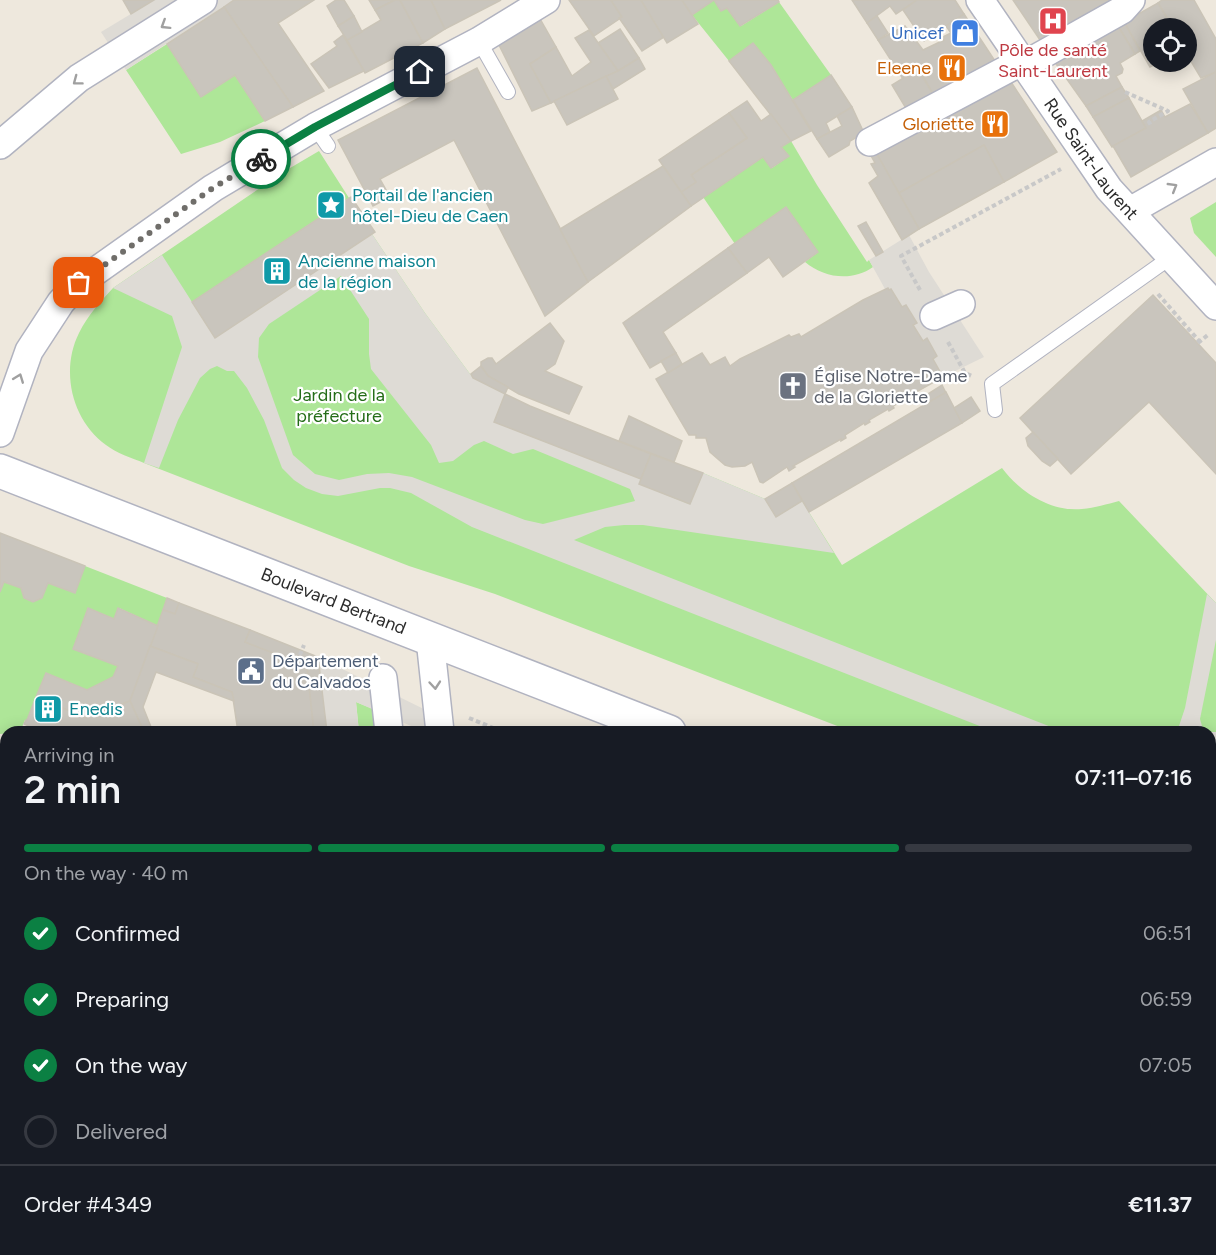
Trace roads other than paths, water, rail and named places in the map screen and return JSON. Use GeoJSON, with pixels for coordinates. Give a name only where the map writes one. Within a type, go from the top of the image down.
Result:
{"type":"FeatureCollection","features":[{"type":"Feature","properties":{"kind":"main road","name":"Boulevard Bertrand"},"geometry":{"type":"LineString","coordinates":[[0,471],[654,726]]}},
{"type":"Feature","properties":{"kind":"street"},"geometry":{"type":"LineString","coordinates":[[0,145],[79,78],[203,0]]}},
{"type":"Feature","properties":{"kind":"street"},"geometry":{"type":"LineString","coordinates":[[0,433],[30,351],[61,302],[79,283],[213,188],[322,136],[546,0]]}},
{"type":"Feature","properties":{"kind":"street","name":"Rue Saint-Laurent"},"geometry":{"type":"LineString","coordinates":[[980,0],[1109,189],[1216,306]]}},
{"type":"Feature","properties":{"kind":"street"},"geometry":{"type":"LineString","coordinates":[[870,142],[898,121],[1023,64],[1122,10],[1131,0]]}},
{"type":"Feature","properties":{"kind":"street"},"geometry":{"type":"LineString","coordinates":[[1130,211],[1216,162]]}},
{"type":"Feature","properties":{"kind":"street"},"geometry":{"type":"LineString","coordinates":[[934,316],[961,304]]}},
{"type":"Feature","properties":{"kind":"street"},"geometry":{"type":"LineString","coordinates":[[430,639],[439,726]]}},
{"type":"Feature","properties":{"kind":"street"},"geometry":{"type":"LineString","coordinates":[[383,678],[388,726]]}},
{"type":"Feature","properties":{"kind":"lane"},"geometry":{"type":"LineString","coordinates":[[480,41],[508,92]]}},
{"type":"Feature","properties":{"kind":"lane"},"geometry":{"type":"LineString","coordinates":[[995,410],[993,384],[1171,257]]}},
{"type":"Feature","properties":{"kind":"place","name":"Pôle de santé Saint-Laurent"},"geometry":{"type":"Point","coordinates":[1053,21]}},
{"type":"Feature","properties":{"kind":"place","name":"Unicef"},"geometry":{"type":"Point","coordinates":[965,33]}},
{"type":"Feature","properties":{"kind":"place","name":"Eleene"},"geometry":{"type":"Point","coordinates":[952,68]}},
{"type":"Feature","properties":{"kind":"place","name":"Gloriette"},"geometry":{"type":"Point","coordinates":[995,124]}},
{"type":"Feature","properties":{"kind":"place","name":"Portail de l'ancien hôtel-Dieu de Caen"},"geometry":{"type":"Point","coordinates":[331,205]}},
{"type":"Feature","properties":{"kind":"place","name":"Ancienne maison de la région"},"geometry":{"type":"Point","coordinates":[277,271]}},
{"type":"Feature","properties":{"kind":"place","name":"Église Notre-Dame de la Gloriette"},"geometry":{"type":"Point","coordinates":[793,386]}},
{"type":"Feature","properties":{"kind":"place","name":"Département du Calvados"},"geometry":{"type":"Point","coordinates":[251,671]}},
{"type":"Feature","properties":{"kind":"place","name":"Enedis"},"geometry":{"type":"Point","coordinates":[48,709]}},
{"type":"Feature","properties":{"kind":"park label","name":"Jardin de la préfecture"},"geometry":{"type":"Point","coordinates":[339,405]}}]}
